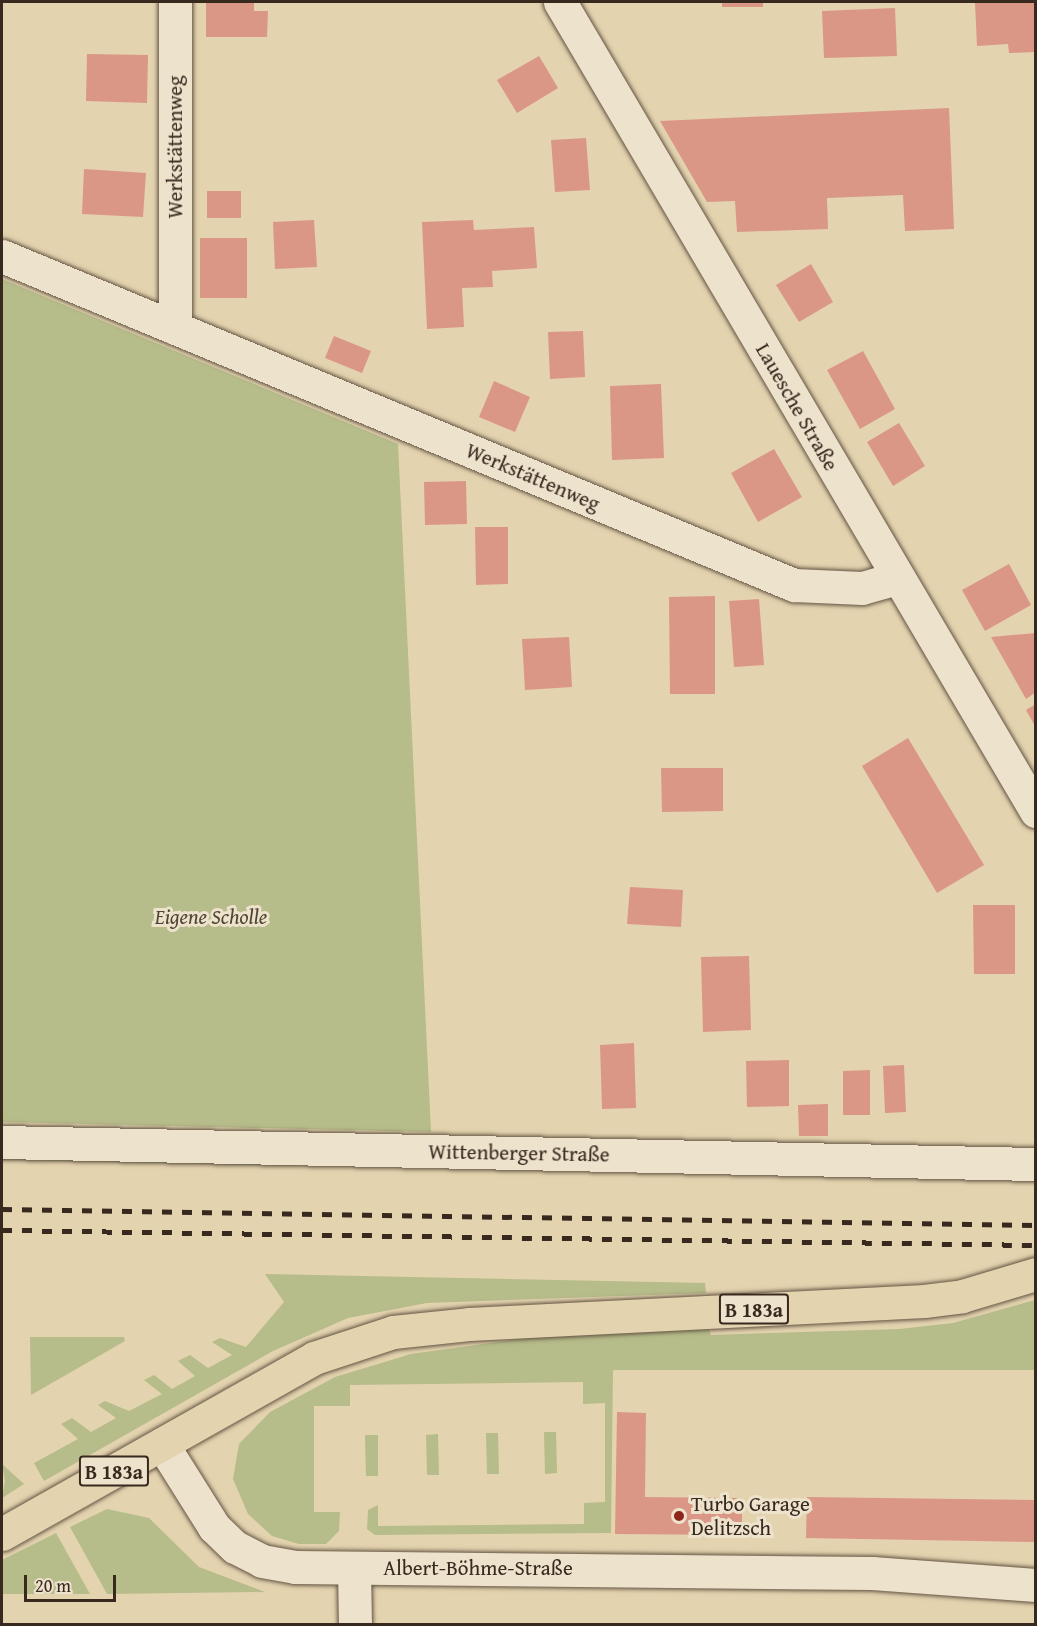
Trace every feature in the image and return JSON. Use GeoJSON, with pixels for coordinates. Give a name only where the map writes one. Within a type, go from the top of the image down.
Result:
{"type":"FeatureCollection","features":[{"type":"Feature","properties":{"kind":"main road","name":"B 183a"},"geometry":{"type":"LineString","coordinates":[[2,1534],[314,1358],[393,1332],[469,1323],[924,1301],[973,1293],[1035,1274]]}},
{"type":"Feature","properties":{"kind":"street","name":"Werkstättenweg"},"geometry":{"type":"LineString","coordinates":[[175,2],[175,328]]}},
{"type":"Feature","properties":{"kind":"street","name":"Lauesche Straße"},"geometry":{"type":"LineString","coordinates":[[560,2],[1035,811]]}},
{"type":"Feature","properties":{"kind":"street","name":"Werkstättenweg"},"geometry":{"type":"LineString","coordinates":[[2,256],[794,585],[862,588],[898,578]]}},
{"type":"Feature","properties":{"kind":"street","name":"Wittenberger Straße"},"geometry":{"type":"LineString","coordinates":[[2,1142],[1035,1164]]}},
{"type":"Feature","properties":{"kind":"street","name":"Albert-Böhme-Straße"},"geometry":{"type":"LineString","coordinates":[[162,1444],[214,1527],[234,1547],[262,1561],[295,1567],[544,1566],[681,1573],[872,1573],[1035,1585]]}},
{"type":"Feature","properties":{"kind":"street"},"geometry":{"type":"LineString","coordinates":[[354,1568],[355,1624]]}},
{"type":"Feature","properties":{"kind":"green space","name":"Eigene Scholle"},"geometry":{"type":"Polygon","coordinates":[[[2,279],[398,444],[431,1132],[2,1122],[2,279]]]}},
{"type":"Feature","properties":{"kind":"green space"},"geometry":{"type":"Polygon","coordinates":[[[2,1154],[295,1160],[294,1166],[2,1160],[2,1154]]]}},
{"type":"Feature","properties":{"kind":"green space"},"geometry":{"type":"Polygon","coordinates":[[[265,1274],[705,1283],[706,1293],[427,1303],[348,1318],[273,1351],[44,1481],[34,1463],[78,1439],[61,1424],[72,1418],[91,1432],[116,1418],[98,1405],[105,1401],[129,1411],[162,1394],[144,1380],[154,1375],[172,1389],[195,1376],[178,1361],[190,1355],[208,1368],[232,1355],[212,1342],[220,1338],[246,1347],[284,1302],[265,1274]]]}},
{"type":"Feature","properties":{"kind":"green space"},"geometry":{"type":"Polygon","coordinates":[[[1035,1300],[1035,1370],[613,1370],[611,1533],[375,1535],[367,1529],[368,1510],[378,1505],[378,1526],[584,1524],[584,1503],[605,1502],[605,1403],[583,1404],[583,1382],[350,1385],[350,1406],[314,1406],[314,1512],[340,1512],[339,1531],[326,1544],[299,1544],[272,1536],[248,1514],[233,1479],[239,1444],[270,1412],[335,1377],[411,1354],[526,1338],[709,1329],[711,1335],[899,1329],[953,1323],[1035,1300]]]}},
{"type":"Feature","properties":{"kind":"green space"},"geometry":{"type":"Polygon","coordinates":[[[30,1337],[124,1337],[125,1341],[31,1395],[30,1337]]]}},
{"type":"Feature","properties":{"kind":"green space"},"geometry":{"type":"Polygon","coordinates":[[[544,1432],[556,1432],[557,1473],[545,1474],[544,1432]]]}},
{"type":"Feature","properties":{"kind":"green space"},"geometry":{"type":"Polygon","coordinates":[[[486,1433],[498,1433],[499,1474],[487,1474],[486,1433]]]}},
{"type":"Feature","properties":{"kind":"green space"},"geometry":{"type":"Polygon","coordinates":[[[438,1434],[439,1475],[427,1475],[426,1435],[438,1434]]]}},
{"type":"Feature","properties":{"kind":"green space"},"geometry":{"type":"Polygon","coordinates":[[[365,1435],[378,1435],[378,1476],[366,1476],[365,1435]]]}},
{"type":"Feature","properties":{"kind":"green space"},"geometry":{"type":"Polygon","coordinates":[[[2,1464],[24,1484],[2,1498],[5,1481],[2,1464]]]}},
{"type":"Feature","properties":{"kind":"green space"},"geometry":{"type":"Polygon","coordinates":[[[107,1509],[149,1518],[199,1567],[265,1592],[107,1594],[70,1527],[107,1509]]]}},
{"type":"Feature","properties":{"kind":"green space"},"geometry":{"type":"Polygon","coordinates":[[[56,1533],[90,1594],[2,1594],[2,1560],[56,1533]]]}},
{"type":"Feature","properties":{"kind":"building"},"geometry":{"type":"Polygon","coordinates":[[[206,2],[254,2],[254,11],[268,11],[267,37],[206,37],[206,2]]]}},
{"type":"Feature","properties":{"kind":"building"},"geometry":{"type":"Polygon","coordinates":[[[722,2],[763,2],[763,7],[722,7],[722,2]]]}},
{"type":"Feature","properties":{"kind":"building"},"geometry":{"type":"Polygon","coordinates":[[[1036,2],[1036,52],[1009,53],[1008,44],[977,46],[975,3],[1036,2]]]}},
{"type":"Feature","properties":{"kind":"building"},"geometry":{"type":"Polygon","coordinates":[[[895,8],[897,56],[824,58],[822,11],[895,8]]]}},
{"type":"Feature","properties":{"kind":"building"},"geometry":{"type":"Polygon","coordinates":[[[87,54],[148,55],[147,103],[86,101],[87,54]]]}},
{"type":"Feature","properties":{"kind":"building"},"geometry":{"type":"Polygon","coordinates":[[[539,56],[558,88],[517,113],[497,80],[539,56]]]}},
{"type":"Feature","properties":{"kind":"building"},"geometry":{"type":"Polygon","coordinates":[[[949,108],[954,229],[905,231],[903,195],[827,198],[828,229],[737,232],[735,201],[707,202],[660,121],[949,108]]]}},
{"type":"Feature","properties":{"kind":"building"},"geometry":{"type":"Polygon","coordinates":[[[586,138],[590,190],[555,192],[551,140],[586,138]]]}},
{"type":"Feature","properties":{"kind":"building"},"geometry":{"type":"Polygon","coordinates":[[[84,169],[146,173],[143,217],[82,214],[84,169]]]}},
{"type":"Feature","properties":{"kind":"building"},"geometry":{"type":"Polygon","coordinates":[[[207,191],[241,191],[241,218],[207,218],[207,191]]]}},
{"type":"Feature","properties":{"kind":"building"},"geometry":{"type":"Polygon","coordinates":[[[314,220],[317,267],[275,269],[273,222],[314,220]]]}},
{"type":"Feature","properties":{"kind":"building"},"geometry":{"type":"Polygon","coordinates":[[[473,220],[474,230],[534,227],[537,268],[492,271],[493,287],[462,288],[464,327],[427,329],[422,222],[473,220]]]}},
{"type":"Feature","properties":{"kind":"building"},"geometry":{"type":"Polygon","coordinates":[[[200,238],[247,238],[247,298],[200,298],[200,238]]]}},
{"type":"Feature","properties":{"kind":"building"},"geometry":{"type":"Polygon","coordinates":[[[811,264],[833,302],[799,322],[776,285],[811,264]]]}},
{"type":"Feature","properties":{"kind":"building"},"geometry":{"type":"Polygon","coordinates":[[[583,331],[585,377],[550,379],[548,332],[583,331]]]}},
{"type":"Feature","properties":{"kind":"building"},"geometry":{"type":"Polygon","coordinates":[[[334,336],[371,351],[362,373],[325,358],[334,336]]]}},
{"type":"Feature","properties":{"kind":"building"},"geometry":{"type":"Polygon","coordinates":[[[863,351],[895,409],[860,429],[827,370],[863,351]]]}},
{"type":"Feature","properties":{"kind":"building"},"geometry":{"type":"Polygon","coordinates":[[[494,381],[530,397],[515,432],[479,417],[494,381]]]}},
{"type":"Feature","properties":{"kind":"building"},"geometry":{"type":"Polygon","coordinates":[[[661,384],[664,458],[612,460],[610,386],[661,384]]]}},
{"type":"Feature","properties":{"kind":"building"},"geometry":{"type":"Polygon","coordinates":[[[899,423],[925,466],[893,486],[867,442],[899,423]]]}},
{"type":"Feature","properties":{"kind":"building"},"geometry":{"type":"Polygon","coordinates":[[[774,449],[802,497],[758,522],[731,473],[774,449]]]}},
{"type":"Feature","properties":{"kind":"building"},"geometry":{"type":"Polygon","coordinates":[[[466,481],[467,524],[425,525],[424,482],[466,481]]]}},
{"type":"Feature","properties":{"kind":"building"},"geometry":{"type":"Polygon","coordinates":[[[475,527],[508,527],[508,584],[476,585],[475,527]]]}},
{"type":"Feature","properties":{"kind":"building"},"geometry":{"type":"Polygon","coordinates":[[[1009,564],[1031,605],[985,631],[962,590],[1009,564]]]}},
{"type":"Feature","properties":{"kind":"building"},"geometry":{"type":"Polygon","coordinates":[[[715,596],[715,694],[670,694],[669,597],[715,596]]]}},
{"type":"Feature","properties":{"kind":"building"},"geometry":{"type":"Polygon","coordinates":[[[759,599],[764,665],[734,667],[729,601],[759,599]]]}},
{"type":"Feature","properties":{"kind":"building"},"geometry":{"type":"Polygon","coordinates":[[[1036,633],[1036,692],[1026,699],[991,637],[1036,633]]]}},
{"type":"Feature","properties":{"kind":"building"},"geometry":{"type":"Polygon","coordinates":[[[569,637],[572,687],[525,690],[522,639],[569,637]]]}},
{"type":"Feature","properties":{"kind":"building"},"geometry":{"type":"Polygon","coordinates":[[[1036,704],[1036,728],[1026,710],[1036,704]]]}},
{"type":"Feature","properties":{"kind":"building"},"geometry":{"type":"Polygon","coordinates":[[[908,738],[984,865],[937,893],[862,766],[908,738]]]}},
{"type":"Feature","properties":{"kind":"building"},"geometry":{"type":"Polygon","coordinates":[[[661,768],[723,768],[723,811],[662,812],[661,768]]]}},
{"type":"Feature","properties":{"kind":"building"},"geometry":{"type":"Polygon","coordinates":[[[630,887],[683,890],[681,927],[627,924],[630,887]]]}},
{"type":"Feature","properties":{"kind":"building"},"geometry":{"type":"Polygon","coordinates":[[[973,905],[1015,905],[1015,974],[974,974],[973,905]]]}},
{"type":"Feature","properties":{"kind":"building"},"geometry":{"type":"Polygon","coordinates":[[[749,956],[751,1030],[703,1032],[701,957],[749,956]]]}},
{"type":"Feature","properties":{"kind":"building"},"geometry":{"type":"Polygon","coordinates":[[[634,1043],[636,1108],[602,1109],[600,1045],[634,1043]]]}},
{"type":"Feature","properties":{"kind":"building"},"geometry":{"type":"Polygon","coordinates":[[[789,1060],[789,1106],[747,1107],[746,1061],[789,1060]]]}},
{"type":"Feature","properties":{"kind":"building"},"geometry":{"type":"Polygon","coordinates":[[[904,1065],[906,1112],[885,1113],[883,1066],[904,1065]]]}},
{"type":"Feature","properties":{"kind":"building"},"geometry":{"type":"Polygon","coordinates":[[[870,1070],[870,1115],[843,1115],[843,1071],[870,1070]]]}},
{"type":"Feature","properties":{"kind":"building"},"geometry":{"type":"Polygon","coordinates":[[[828,1104],[828,1136],[799,1136],[798,1105],[828,1104]]]}},
{"type":"Feature","properties":{"kind":"building","name":"Turbo Garage Delitzsch"},"geometry":{"type":"Polygon","coordinates":[[[617,1412],[646,1413],[645,1497],[742,1498],[742,1535],[615,1534],[617,1412]]]}},
{"type":"Feature","properties":{"kind":"building"},"geometry":{"type":"Polygon","coordinates":[[[807,1497],[1036,1500],[1036,1542],[806,1538],[807,1497]]]}},
{"type":"Feature","properties":{"kind":"railway"},"geometry":{"type":"LineString","coordinates":[[2,1209],[1036,1225]]}},
{"type":"Feature","properties":{"kind":"railway"},"geometry":{"type":"LineString","coordinates":[[2,1230],[1036,1245]]}},
{"type":"Feature","properties":{"kind":"place","name":"Turbo Garage Delitzsch"},"geometry":{"type":"Point","coordinates":[679,1516]}}]}
